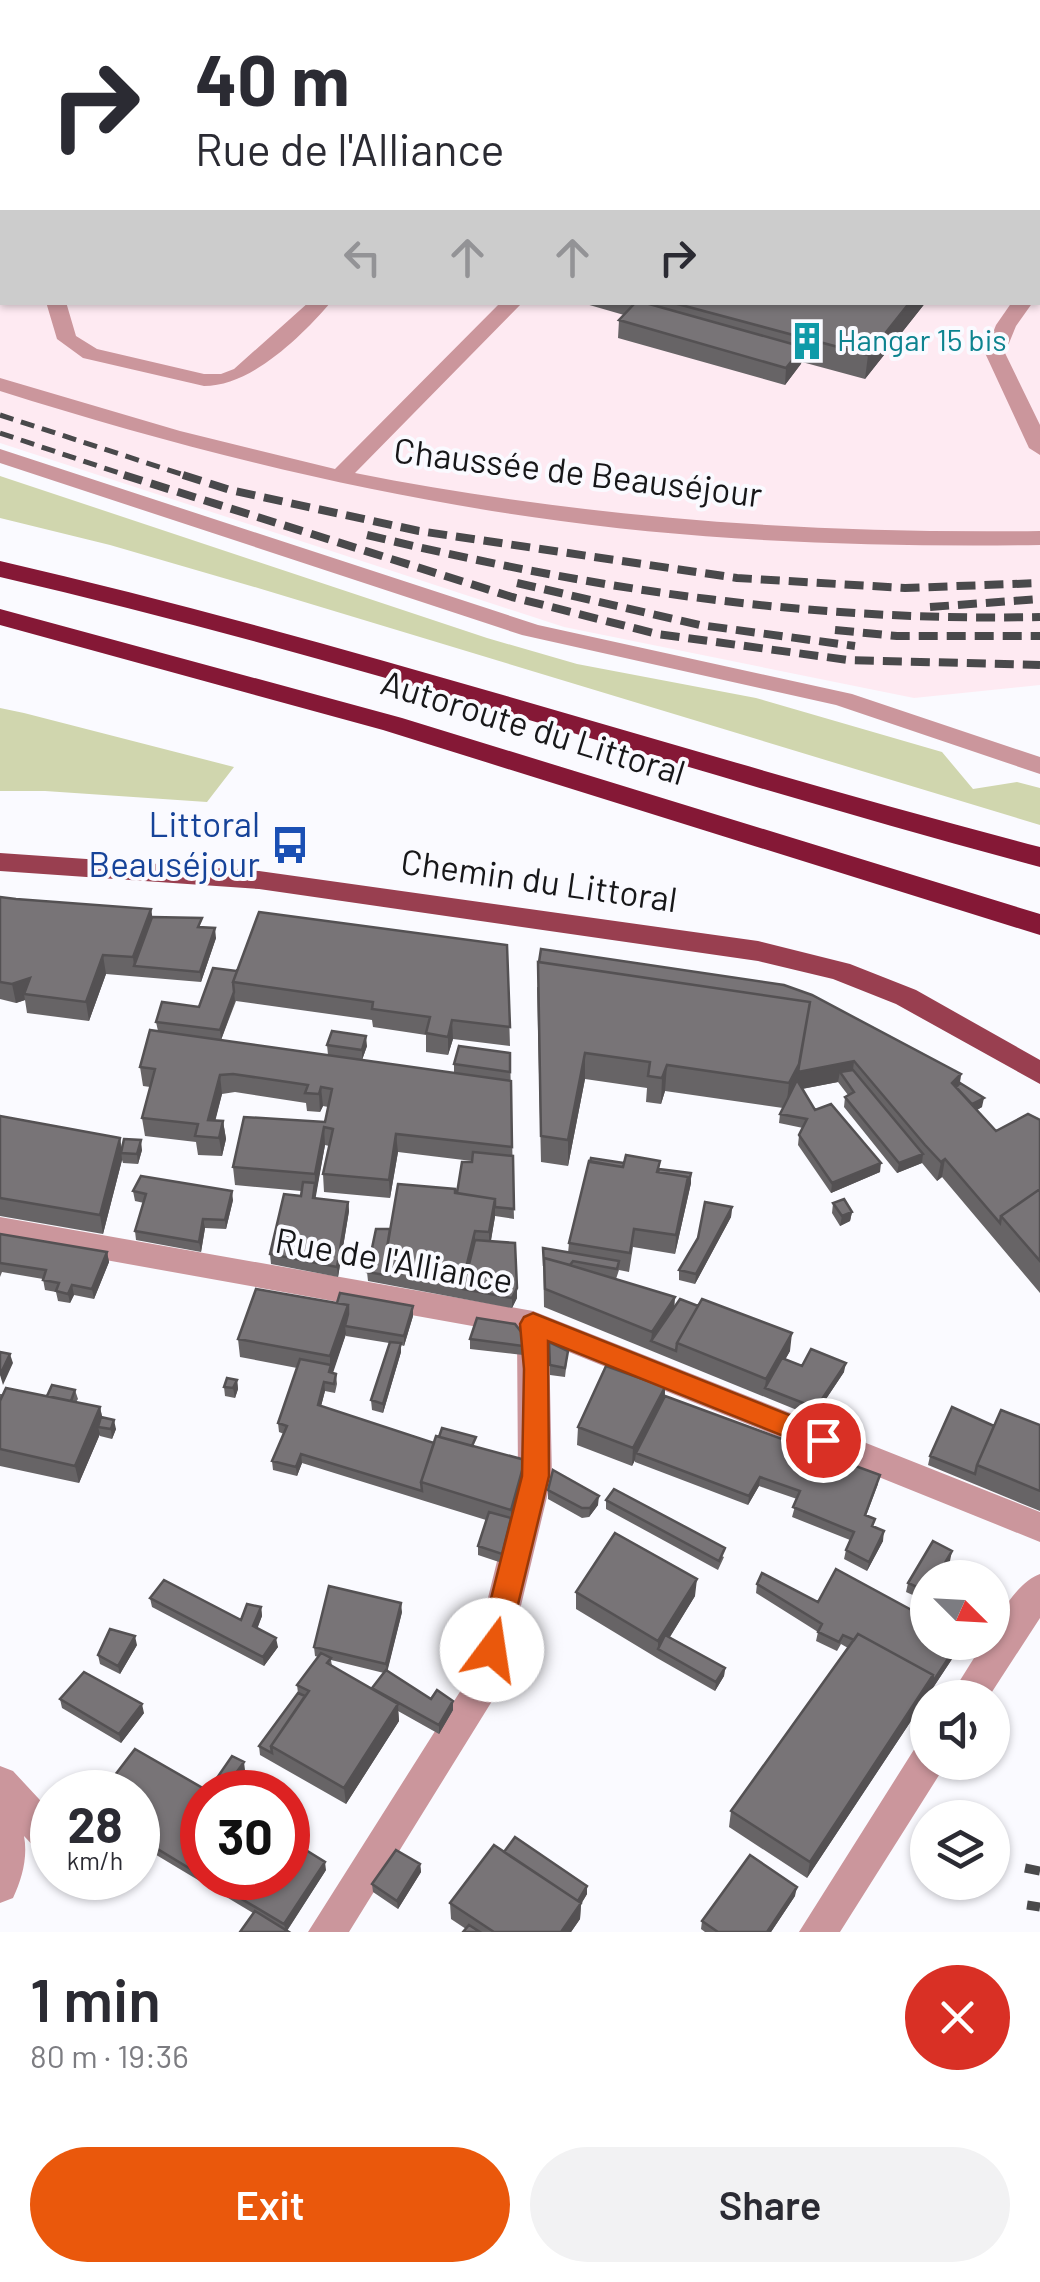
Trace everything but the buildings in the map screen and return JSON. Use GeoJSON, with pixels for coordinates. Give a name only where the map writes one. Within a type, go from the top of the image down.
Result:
{"type":"FeatureCollection","features":[{"type":"Feature","properties":{"kind":"highway"},"geometry":{"type":"LineString","coordinates":[[0,553],[57,581]]}},
{"type":"Feature","properties":{"kind":"highway","name":"Autoroute du Littoral"},"geometry":{"type":"LineString","coordinates":[[0,569],[352,658],[782,786],[1040,856]]}},
{"type":"Feature","properties":{"kind":"highway","name":"Autoroute du Littoral"},"geometry":{"type":"LineString","coordinates":[[0,617],[172,660],[427,734],[1040,925]]}},
{"type":"Feature","properties":{"kind":"main road","name":"Chemin du Littoral"},"geometry":{"type":"LineString","coordinates":[[0,862],[259,880],[758,951],[840,972],[906,997],[1040,1073]]}},
{"type":"Feature","properties":{"kind":"street"},"geometry":{"type":"LineString","coordinates":[[57,305],[67,339],[90,354],[204,380],[224,380],[240,373],[318,305]]}},
{"type":"Feature","properties":{"kind":"street"},"geometry":{"type":"LineString","coordinates":[[340,476],[511,305]]}},
{"type":"Feature","properties":{"kind":"street"},"geometry":{"type":"LineString","coordinates":[[1021,305],[1006,325],[995,352],[1040,448]]}},
{"type":"Feature","properties":{"kind":"street","name":"Chaussée de Beauséjour"},"geometry":{"type":"LineString","coordinates":[[4,382],[271,461],[466,501],[707,528],[848,537],[1040,538]]}},
{"type":"Feature","properties":{"kind":"street"},"geometry":{"type":"LineString","coordinates":[[0,456],[590,648],[828,696],[956,732],[1040,766]]}},
{"type":"Feature","properties":{"kind":"street","name":"Rue de l'Alliance"},"geometry":{"type":"LineString","coordinates":[[0,1230],[533,1324],[1040,1528]]}},
{"type":"Feature","properties":{"kind":"street"},"geometry":{"type":"LineString","coordinates":[[327,1932],[484,1685],[536,1476],[537,1369],[533,1324]]}},
{"type":"Feature","properties":{"kind":"street"},"geometry":{"type":"LineString","coordinates":[[980,1680],[1040,1589]]}},
{"type":"Feature","properties":{"kind":"street"},"geometry":{"type":"LineString","coordinates":[[818,1932],[915,1780]]}},
{"type":"Feature","properties":{"kind":"street"},"geometry":{"type":"LineString","coordinates":[[0,1783],[30,1816]]}},
{"type":"Feature","properties":{"kind":"street"},"geometry":{"type":"LineString","coordinates":[[0,1801],[8,1850],[0,1885]]}},
{"type":"Feature","properties":{"kind":"shaded area"},"geometry":{"type":"Polygon","coordinates":[[[0,305],[1040,305],[1040,685],[914,698],[564,627],[0,443],[0,305]]]}},
{"type":"Feature","properties":{"kind":"green space"},"geometry":{"type":"Polygon","coordinates":[[[0,476],[487,638],[577,664],[756,698],[942,752],[973,789],[1017,782],[1040,788],[1040,825],[258,588],[0,518],[0,476]]]}},
{"type":"Feature","properties":{"kind":"green space"},"geometry":{"type":"Polygon","coordinates":[[[0,708],[234,767],[207,802],[0,791],[0,708]]]}},
{"type":"Feature","properties":{"kind":"railway"},"geometry":{"type":"LineString","coordinates":[[0,415],[190,477]]}},
{"type":"Feature","properties":{"kind":"railway"},"geometry":{"type":"LineString","coordinates":[[0,433],[131,477]]}},
{"type":"Feature","properties":{"kind":"railway"},"geometry":{"type":"LineString","coordinates":[[124,475],[512,597],[657,634],[848,660],[1040,665]]}},
{"type":"Feature","properties":{"kind":"railway"},"geometry":{"type":"LineString","coordinates":[[183,475],[230,490],[419,531],[737,578],[905,588],[1040,583]]}},
{"type":"Feature","properties":{"kind":"railway"},"geometry":{"type":"LineString","coordinates":[[367,535],[534,571],[701,598],[869,614],[1040,617]]}},
{"type":"Feature","properties":{"kind":"railway"},"geometry":{"type":"LineString","coordinates":[[517,583],[700,625],[855,646]]}},
{"type":"Feature","properties":{"kind":"railway"},"geometry":{"type":"LineString","coordinates":[[930,607],[1040,599]]}},
{"type":"Feature","properties":{"kind":"railway"},"geometry":{"type":"LineString","coordinates":[[835,630],[897,636],[1040,636]]}},
{"type":"Feature","properties":{"kind":"railway"},"geometry":{"type":"LineString","coordinates":[[1025,1868],[1040,1871]]}},
{"type":"Feature","properties":{"kind":"railway"},"geometry":{"type":"LineString","coordinates":[[1027,1905],[1040,1907]]}},
{"type":"Feature","properties":{"kind":"place","name":"Hangar 15 bis"},"geometry":{"type":"Point","coordinates":[807,341]}},
{"type":"Feature","properties":{"kind":"place","name":"Littoral Beauséjour"},"geometry":{"type":"Point","coordinates":[290,845]}},
{"type":"Feature","properties":{"kind":"route"},"geometry":{"type":"LineString","coordinates":[[492,1650],[536,1476],[537,1369],[533,1324],[823,1440]]}}]}
